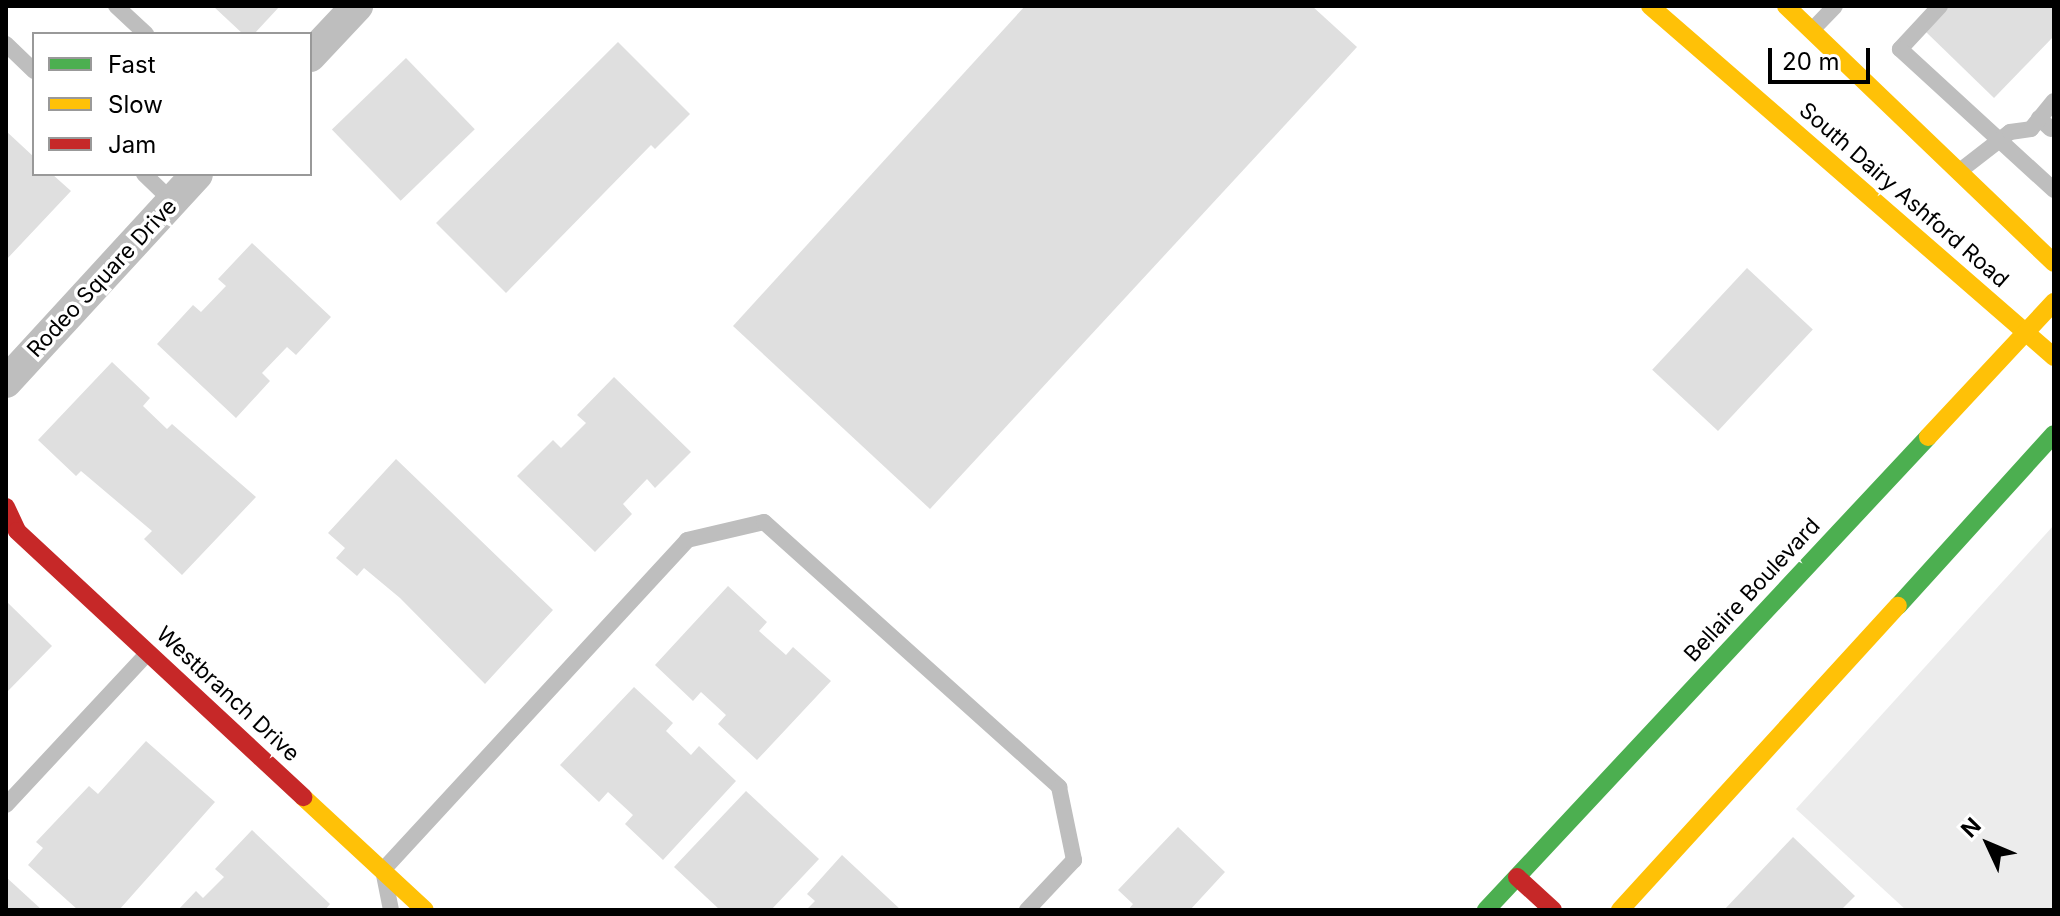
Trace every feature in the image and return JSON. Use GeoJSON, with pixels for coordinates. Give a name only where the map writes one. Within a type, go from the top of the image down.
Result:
{"type":"FeatureCollection","features":[{"type":"Feature","properties":{"kind":"main road","name":"South Dairy Ashford Road"},"geometry":{"type":"LineString","coordinates":[[1650,6],[2054,357]]}},
{"type":"Feature","properties":{"kind":"main road"},"geometry":{"type":"LineString","coordinates":[[1786,6],[2054,263]]}},
{"type":"Feature","properties":{"kind":"main road","name":"Bellaire Boulevard"},"geometry":{"type":"LineString","coordinates":[[1486,910],[2054,302]]}},
{"type":"Feature","properties":{"kind":"main road"},"geometry":{"type":"LineString","coordinates":[[1620,910],[2054,434]]}},
{"type":"Feature","properties":{"kind":"main road","name":"Westbranch Drive"},"geometry":{"type":"LineString","coordinates":[[6,507],[17,531],[425,910]]}},
{"type":"Feature","properties":{"kind":"main road"},"geometry":{"type":"LineString","coordinates":[[1517,877],[1553,910]]}},
{"type":"Feature","properties":{"kind":"street"},"geometry":{"type":"LineString","coordinates":[[312,54],[357,6]]}},
{"type":"Feature","properties":{"kind":"street","name":"Rodeo Square Drive"},"geometry":{"type":"LineString","coordinates":[[6,382],[195,176]]}},
{"type":"Feature","properties":{"kind":"lane"},"geometry":{"type":"LineString","coordinates":[[116,6],[144,32]]}},
{"type":"Feature","properties":{"kind":"lane"},"geometry":{"type":"LineString","coordinates":[[1813,30],[1835,6]]}},
{"type":"Feature","properties":{"kind":"lane"},"geometry":{"type":"LineString","coordinates":[[1940,6],[1900,49],[2054,190]]}},
{"type":"Feature","properties":{"kind":"lane"},"geometry":{"type":"LineString","coordinates":[[6,44],[32,69]]}},
{"type":"Feature","properties":{"kind":"lane"},"geometry":{"type":"LineString","coordinates":[[1959,171],[2010,132],[2045,124],[2054,101]]}},
{"type":"Feature","properties":{"kind":"lane"},"geometry":{"type":"LineString","coordinates":[[146,176],[172,201]]}},
{"type":"Feature","properties":{"kind":"lane"},"geometry":{"type":"LineString","coordinates":[[391,910],[383,870],[687,540],[764,522],[1059,787],[1074,860],[1027,910]]}},
{"type":"Feature","properties":{"kind":"lane"},"geometry":{"type":"LineString","coordinates":[[6,805],[148,652]]}},
{"type":"Feature","properties":{"kind":"shaded area"},"geometry":{"type":"Polygon","coordinates":[[[2054,525],[2054,910],[1906,910],[1796,809],[2054,525]]]}},
{"type":"Feature","properties":{"kind":"building"},"geometry":{"type":"Polygon","coordinates":[[[213,6],[280,6],[256,32],[241,32],[213,6]]]}},
{"type":"Feature","properties":{"kind":"building"},"geometry":{"type":"Polygon","coordinates":[[[1025,6],[1312,6],[1357,47],[930,509],[733,326],[1025,6]]]}},
{"type":"Feature","properties":{"kind":"building"},"geometry":{"type":"Polygon","coordinates":[[[1948,6],[2054,6],[2054,36],[1994,98],[1925,31],[1948,6]]]}},
{"type":"Feature","properties":{"kind":"building"},"geometry":{"type":"Polygon","coordinates":[[[618,42],[690,114],[655,149],[651,145],[506,293],[436,223],[618,42]]]}},
{"type":"Feature","properties":{"kind":"building"},"geometry":{"type":"Polygon","coordinates":[[[406,58],[475,129],[401,201],[332,130],[406,58]]]}},
{"type":"Feature","properties":{"kind":"building"},"geometry":{"type":"Polygon","coordinates":[[[6,131],[32,155],[32,176],[54,176],[71,191],[6,260],[6,131]]]}},
{"type":"Feature","properties":{"kind":"building"},"geometry":{"type":"Polygon","coordinates":[[[252,243],[331,317],[296,355],[287,347],[262,373],[270,381],[236,418],[157,344],[193,305],[201,312],[226,286],[218,279],[252,243]]]}},
{"type":"Feature","properties":{"kind":"building"},"geometry":{"type":"Polygon","coordinates":[[[1747,268],[1813,329],[1718,431],[1652,370],[1747,268]]]}},
{"type":"Feature","properties":{"kind":"building"},"geometry":{"type":"Polygon","coordinates":[[[112,362],[150,398],[143,406],[167,429],[172,424],[256,497],[182,575],[144,539],[152,531],[81,471],[76,476],[38,440],[112,362]]]}},
{"type":"Feature","properties":{"kind":"building"},"geometry":{"type":"Polygon","coordinates":[[[614,377],[691,452],[655,488],[647,479],[623,504],[632,514],[595,552],[517,476],[553,440],[561,448],[586,423],[577,415],[614,377]]]}},
{"type":"Feature","properties":{"kind":"building"},"geometry":{"type":"Polygon","coordinates":[[[396,459],[553,610],[485,684],[400,598],[364,568],[357,576],[336,558],[345,548],[328,533],[396,459]]]}},
{"type":"Feature","properties":{"kind":"building"},"geometry":{"type":"Polygon","coordinates":[[[728,586],[767,622],[759,631],[786,655],[793,647],[831,681],[757,760],[718,724],[726,715],[701,692],[693,701],[655,665],[728,586]]]}},
{"type":"Feature","properties":{"kind":"building"},"geometry":{"type":"Polygon","coordinates":[[[6,601],[52,646],[6,693],[6,601]]]}},
{"type":"Feature","properties":{"kind":"building"},"geometry":{"type":"Polygon","coordinates":[[[634,687],[673,723],[666,731],[691,755],[699,746],[736,781],[663,860],[625,824],[633,815],[608,792],[599,802],[560,765],[634,687]]]}},
{"type":"Feature","properties":{"kind":"building"},"geometry":{"type":"Polygon","coordinates":[[[146,741],[215,802],[119,910],[78,910],[28,865],[43,848],[36,842],[89,786],[98,794],[146,741]]]}},
{"type":"Feature","properties":{"kind":"building"},"geometry":{"type":"Polygon","coordinates":[[[746,791],[819,859],[771,910],[720,910],[674,867],[746,791]]]}},
{"type":"Feature","properties":{"kind":"building"},"geometry":{"type":"Polygon","coordinates":[[[1178,827],[1225,872],[1190,910],[1128,910],[1133,904],[1118,890],[1178,827]]]}},
{"type":"Feature","properties":{"kind":"building"},"geometry":{"type":"Polygon","coordinates":[[[252,830],[330,904],[325,910],[178,910],[196,891],[203,898],[224,877],[215,869],[252,830]]]}},
{"type":"Feature","properties":{"kind":"building"},"geometry":{"type":"Polygon","coordinates":[[[1793,837],[1855,896],[1841,910],[1724,910],[1793,837]]]}},
{"type":"Feature","properties":{"kind":"building"},"geometry":{"type":"Polygon","coordinates":[[[842,855],[901,910],[806,910],[815,901],[807,894],[842,855]]]}},
{"type":"Feature","properties":{"kind":"building"},"geometry":{"type":"Polygon","coordinates":[[[6,877],[42,910],[6,910],[6,877]]]}},
{"type":"Feature","properties":{"kind":"traffic: fast"},"geometry":{"type":"LineString","coordinates":[[1898,606],[2054,434]]}},
{"type":"Feature","properties":{"kind":"traffic: fast"},"geometry":{"type":"LineString","coordinates":[[1486,910],[1928,437]]}},
{"type":"Feature","properties":{"kind":"traffic: slow"},"geometry":{"type":"LineString","coordinates":[[1650,6],[2054,357]]}},
{"type":"Feature","properties":{"kind":"traffic: slow"},"geometry":{"type":"LineString","coordinates":[[1786,6],[2054,263]]}},
{"type":"Feature","properties":{"kind":"traffic: slow"},"geometry":{"type":"LineString","coordinates":[[1928,437],[2054,302]]}},
{"type":"Feature","properties":{"kind":"traffic: slow"},"geometry":{"type":"LineString","coordinates":[[1620,910],[1898,606]]}},
{"type":"Feature","properties":{"kind":"traffic: slow"},"geometry":{"type":"LineString","coordinates":[[303,797],[425,910]]}},
{"type":"Feature","properties":{"kind":"traffic: jam"},"geometry":{"type":"LineString","coordinates":[[6,507],[17,531],[303,797]]}},
{"type":"Feature","properties":{"kind":"traffic: jam"},"geometry":{"type":"LineString","coordinates":[[1517,877],[1553,910]]}}]}
